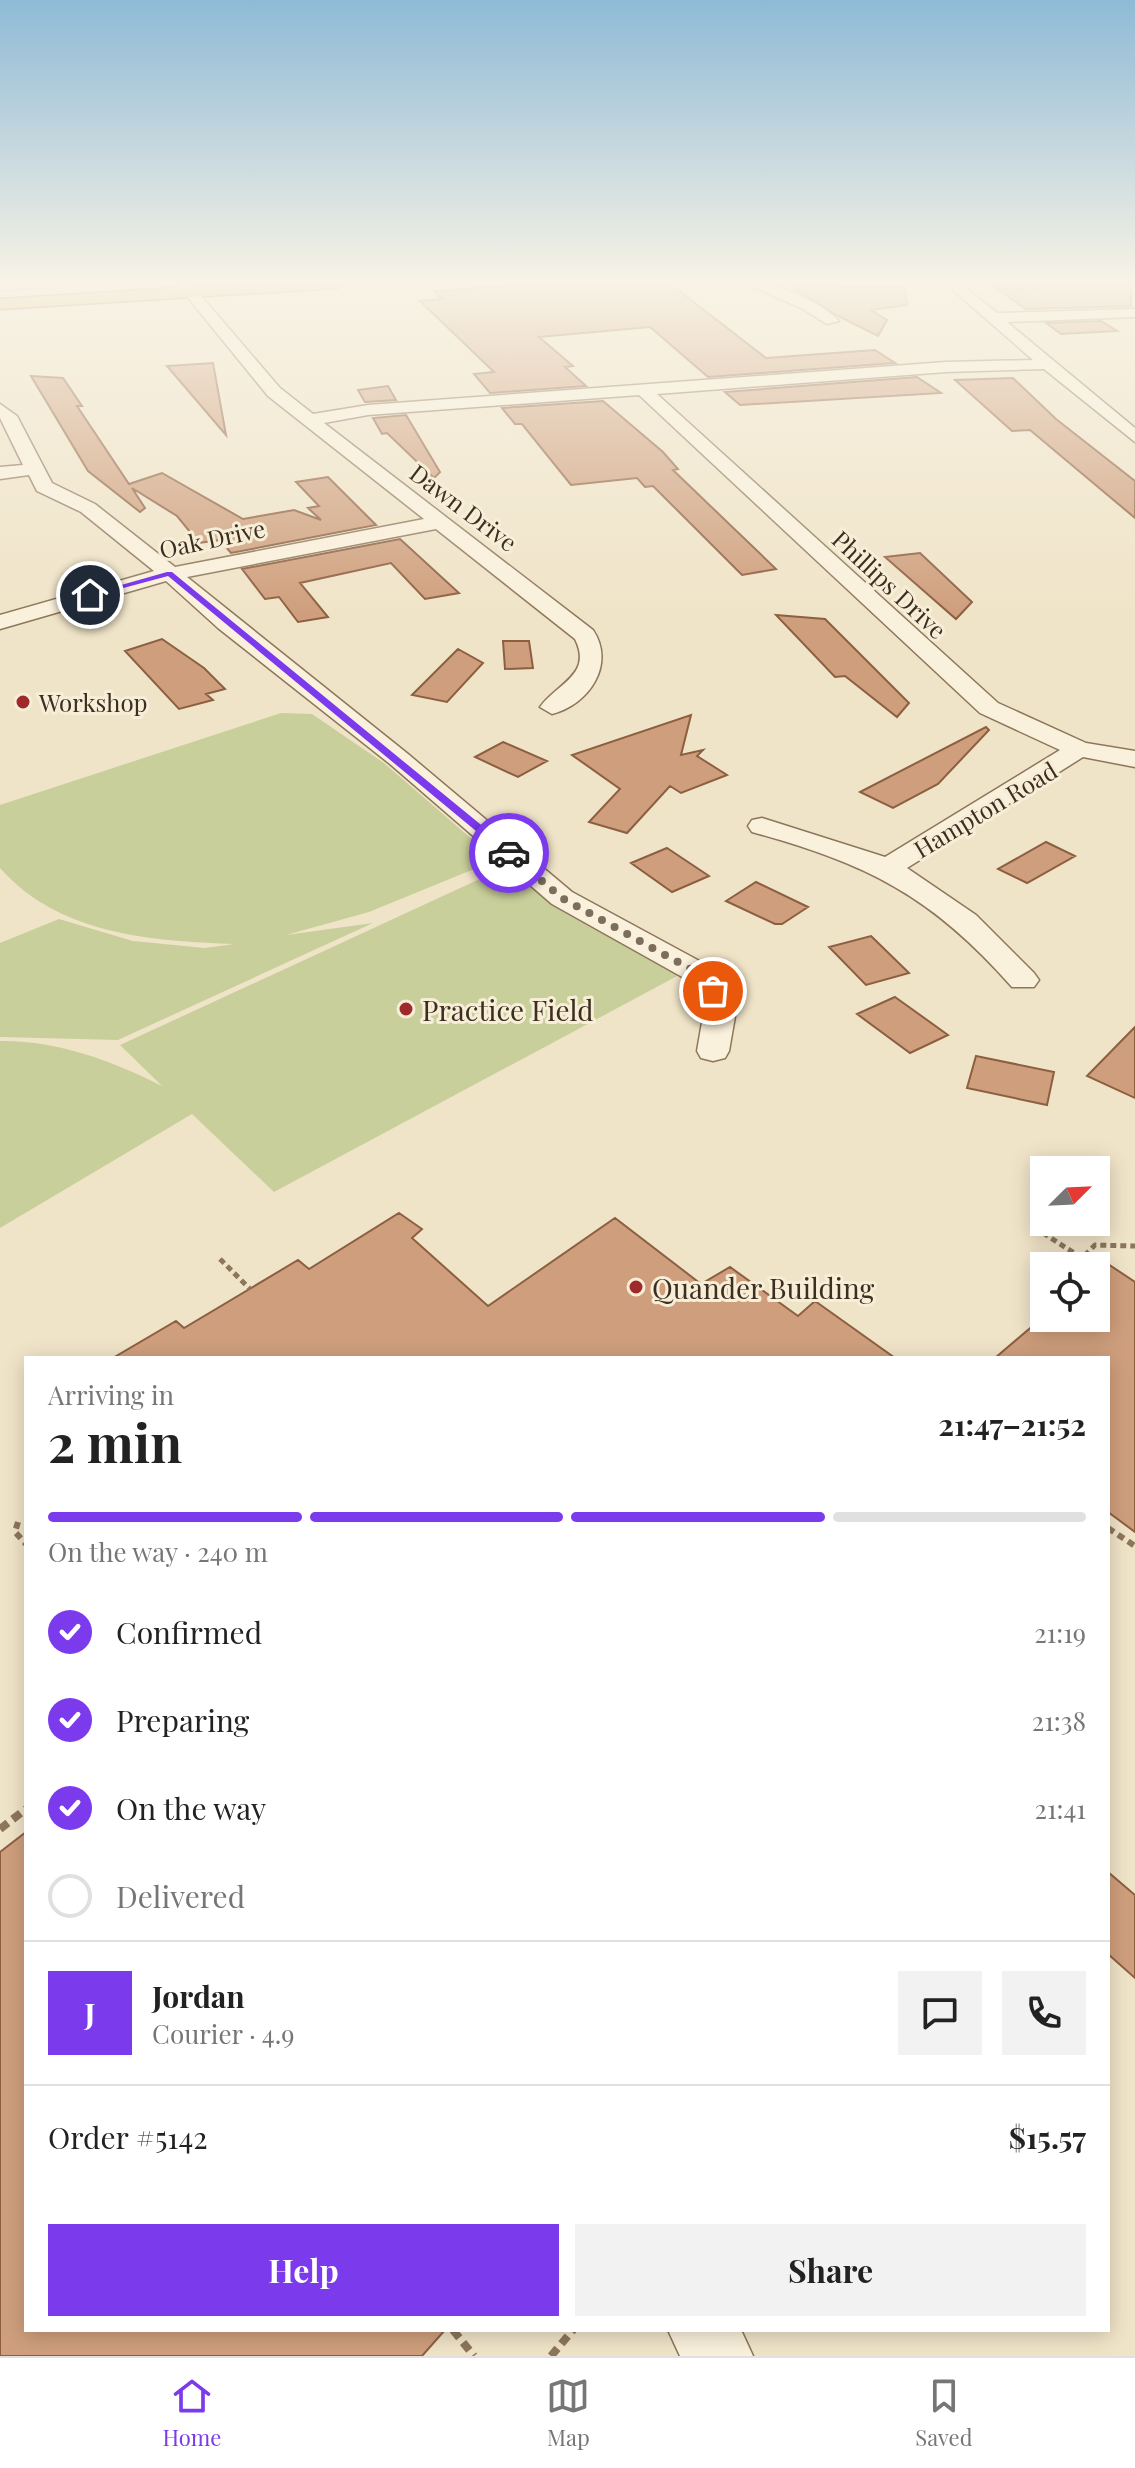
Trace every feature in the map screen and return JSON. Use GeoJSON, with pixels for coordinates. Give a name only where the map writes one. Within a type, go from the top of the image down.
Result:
{"type":"FeatureCollection","features":[{"type":"Feature","properties":{"kind":"street","name":"Dawn Drive"},"geometry":{"type":"LineString","coordinates":[[277,393],[579,629],[593,646],[590,674],[552,707]]}},
{"type":"Feature","properties":{"kind":"street"},"geometry":{"type":"LineString","coordinates":[[310,420],[368,410],[602,393]]}},
{"type":"Feature","properties":{"kind":"street","name":"Phillips Drive"},"geometry":{"type":"LineString","coordinates":[[646,393],[975,697],[1009,720],[1079,749],[1135,759]]}},
{"type":"Feature","properties":{"kind":"street"},"geometry":{"type":"LineString","coordinates":[[1082,393],[1135,437]]}},
{"type":"Feature","properties":{"kind":"street"},"geometry":{"type":"LineString","coordinates":[[0,409],[8,416],[44,487],[103,516],[562,898],[705,977],[721,1005],[713,1051]]}},
{"type":"Feature","properties":{"kind":"street"},"geometry":{"type":"LineString","coordinates":[[0,473],[34,469]]}},
{"type":"Feature","properties":{"kind":"street","name":"Oak Drive"},"geometry":{"type":"LineString","coordinates":[[0,622],[170,574],[440,522]]}},
{"type":"Feature","properties":{"kind":"street","name":"Hampton Road"},"geometry":{"type":"LineString","coordinates":[[889,867],[1079,749]]}},
{"type":"Feature","properties":{"kind":"street"},"geometry":{"type":"LineString","coordinates":[[762,826],[889,867],[977,928],[1023,980]]}},
{"type":"Feature","properties":{"kind":"street"},"geometry":{"type":"LineString","coordinates":[[702,2332],[721,2356]]}},
{"type":"Feature","properties":{"kind":"path"},"geometry":{"type":"LineString","coordinates":[[1048,1236],[1082,1258],[1095,1245],[1135,1246]]}},
{"type":"Feature","properties":{"kind":"path"},"geometry":{"type":"LineString","coordinates":[[220,1259],[250,1289]]}},
{"type":"Feature","properties":{"kind":"path"},"geometry":{"type":"LineString","coordinates":[[18,1522],[15,1532],[24,1542]]}},
{"type":"Feature","properties":{"kind":"path"},"geometry":{"type":"LineString","coordinates":[[1110,1529],[1135,1546]]}},
{"type":"Feature","properties":{"kind":"path"},"geometry":{"type":"LineString","coordinates":[[0,1829],[24,1811]]}},
{"type":"Feature","properties":{"kind":"path"},"geometry":{"type":"LineString","coordinates":[[455,2332],[474,2356]]}},
{"type":"Feature","properties":{"kind":"path"},"geometry":{"type":"LineString","coordinates":[[551,2356],[571,2332]]}},
{"type":"Feature","properties":{"kind":"green space"},"geometry":{"type":"Polygon","coordinates":[[[281,713],[312,714],[384,763],[496,860],[369,912],[286,935],[373,923],[118,1040],[0,1037],[0,943],[59,919],[133,941],[205,948],[234,944],[171,940],[108,930],[50,908],[0,868],[0,805],[281,713]]]}},
{"type":"Feature","properties":{"kind":"green space","name":"Practice Field"},"geometry":{"type":"Polygon","coordinates":[[[510,865],[681,974],[274,1192],[192,1114],[0,1228],[0,1041],[63,1048],[124,1068],[162,1086],[120,1045],[510,865]]]}},
{"type":"Feature","properties":{"kind":"building"},"geometry":{"type":"Polygon","coordinates":[[[41,393],[73,393],[82,406],[77,406],[129,484],[162,473],[243,519],[294,510],[321,520],[308,508],[319,506],[296,482],[328,477],[376,525],[231,553],[220,540],[199,543],[177,516],[132,488],[145,508],[140,512],[88,471],[41,393]]]}},
{"type":"Feature","properties":{"kind":"building"},"geometry":{"type":"Polygon","coordinates":[[[190,393],[218,393],[226,435],[190,393]]]}},
{"type":"Feature","properties":{"kind":"building"},"geometry":{"type":"Polygon","coordinates":[[[360,393],[392,393],[396,400],[365,402],[360,393]]]}},
{"type":"Feature","properties":{"kind":"building"},"geometry":{"type":"Polygon","coordinates":[[[726,393],[941,393],[740,405],[726,393]]]}},
{"type":"Feature","properties":{"kind":"building"},"geometry":{"type":"Polygon","coordinates":[[[969,393],[1029,393],[1056,419],[1135,481],[1135,518],[1030,430],[1012,431],[969,393]]]}},
{"type":"Feature","properties":{"kind":"building"},"geometry":{"type":"Polygon","coordinates":[[[603,401],[663,452],[678,469],[673,470],[776,569],[742,575],[653,486],[645,487],[637,478],[571,485],[522,424],[515,424],[502,408],[603,401]]]}},
{"type":"Feature","properties":{"kind":"building"},"geometry":{"type":"Polygon","coordinates":[[[406,415],[440,472],[434,478],[387,433],[382,434],[373,418],[406,415]]]}},
{"type":"Feature","properties":{"kind":"building"},"geometry":{"type":"Polygon","coordinates":[[[400,539],[459,593],[425,599],[391,563],[300,583],[328,617],[298,622],[279,597],[265,599],[242,569],[400,539]]]}},
{"type":"Feature","properties":{"kind":"building"},"geometry":{"type":"Polygon","coordinates":[[[920,553],[972,602],[956,619],[885,557],[920,553]]]}},
{"type":"Feature","properties":{"kind":"building"},"geometry":{"type":"Polygon","coordinates":[[[776,615],[825,619],[909,703],[897,717],[845,676],[835,677],[776,615]]]}},
{"type":"Feature","properties":{"kind":"building"},"geometry":{"type":"Polygon","coordinates":[[[162,639],[204,668],[225,689],[206,694],[213,700],[179,709],[125,651],[162,639]]]}},
{"type":"Feature","properties":{"kind":"building"},"geometry":{"type":"Polygon","coordinates":[[[503,641],[529,641],[533,668],[505,669],[503,641]]]}},
{"type":"Feature","properties":{"kind":"building"},"geometry":{"type":"Polygon","coordinates":[[[458,649],[483,663],[447,702],[412,695],[458,649]]]}},
{"type":"Feature","properties":{"kind":"building"},"geometry":{"type":"Polygon","coordinates":[[[691,715],[681,755],[703,750],[697,756],[727,775],[681,793],[670,786],[627,833],[589,822],[620,789],[572,755],[691,715]]]}},
{"type":"Feature","properties":{"kind":"building"},"geometry":{"type":"Polygon","coordinates":[[[986,727],[989,730],[938,784],[893,808],[860,792],[986,727]]]}},
{"type":"Feature","properties":{"kind":"building"},"geometry":{"type":"Polygon","coordinates":[[[503,742],[547,761],[518,777],[475,757],[503,742]]]}},
{"type":"Feature","properties":{"kind":"building"},"geometry":{"type":"Polygon","coordinates":[[[1046,842],[1075,856],[1027,883],[998,869],[1046,842]]]}},
{"type":"Feature","properties":{"kind":"building"},"geometry":{"type":"Polygon","coordinates":[[[667,848],[709,876],[672,892],[631,863],[667,848]]]}},
{"type":"Feature","properties":{"kind":"building"},"geometry":{"type":"Polygon","coordinates":[[[756,882],[808,907],[782,924],[775,924],[726,901],[756,882]]]}},
{"type":"Feature","properties":{"kind":"building"},"geometry":{"type":"Polygon","coordinates":[[[871,936],[909,973],[866,985],[829,947],[871,936]]]}},
{"type":"Feature","properties":{"kind":"building"},"geometry":{"type":"Polygon","coordinates":[[[895,997],[948,1035],[910,1053],[857,1014],[895,997]]]}},
{"type":"Feature","properties":{"kind":"building"},"geometry":{"type":"Polygon","coordinates":[[[1135,1027],[1135,1098],[1087,1076],[1135,1027]]]}},
{"type":"Feature","properties":{"kind":"building"},"geometry":{"type":"Polygon","coordinates":[[[976,1056],[1054,1072],[1047,1105],[967,1088],[976,1056]]]}},
{"type":"Feature","properties":{"kind":"building","name":"Quander Building"},"geometry":{"type":"Polygon","coordinates":[[[399,1213],[422,1229],[412,1238],[488,1306],[615,1218],[701,1284],[730,1267],[798,1316],[815,1301],[892,1356],[116,1356],[176,1321],[184,1328],[298,1260],[309,1269],[399,1213]]]}},
{"type":"Feature","properties":{"kind":"building"},"geometry":{"type":"Polygon","coordinates":[[[1110,1265],[1135,1282],[1135,1532],[1110,1513],[1110,1356],[997,1356],[1030,1328],[1030,1332],[1110,1332],[1110,1265]]]}},
{"type":"Feature","properties":{"kind":"building"},"geometry":{"type":"Polygon","coordinates":[[[24,1834],[24,2332],[443,2332],[422,2356],[0,2356],[0,1852],[24,1834]]]}},
{"type":"Feature","properties":{"kind":"building"},"geometry":{"type":"Polygon","coordinates":[[[1110,1874],[1135,1895],[1135,1978],[1110,1956],[1110,1874]]]}},
{"type":"Feature","properties":{"kind":"way so far"},"geometry":{"type":"LineString","coordinates":[[509,853],[562,898],[705,977],[713,991]]}},
{"type":"Feature","properties":{"kind":"place","name":"Workshop"},"geometry":{"type":"Point","coordinates":[23,702]}},
{"type":"Feature","properties":{"kind":"place","name":"Practice Field"},"geometry":{"type":"Point","coordinates":[406,1009]}},
{"type":"Feature","properties":{"kind":"place","name":"Quander Building"},"geometry":{"type":"Point","coordinates":[636,1287]}},
{"type":"Feature","properties":{"kind":"route"},"geometry":{"type":"LineString","coordinates":[[90,595],[170,574],[226,623],[399,759],[509,853]]}}]}
